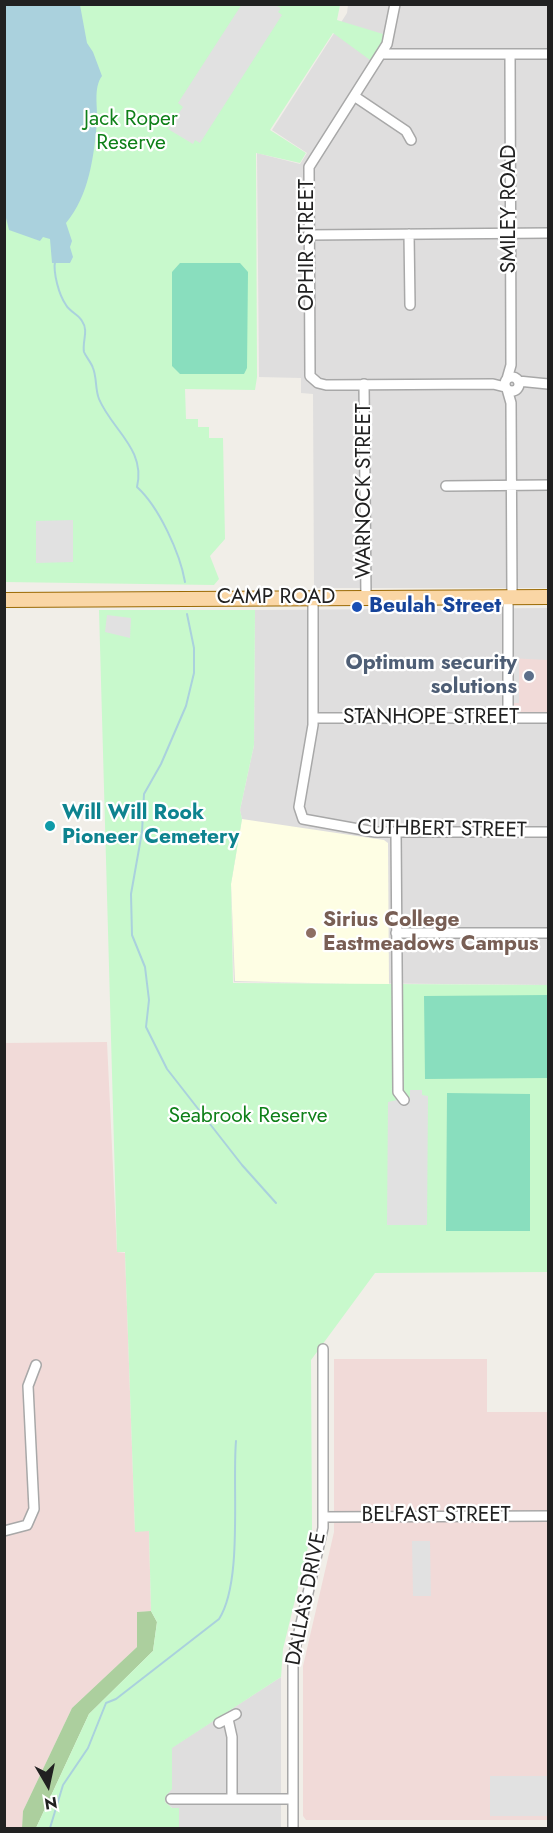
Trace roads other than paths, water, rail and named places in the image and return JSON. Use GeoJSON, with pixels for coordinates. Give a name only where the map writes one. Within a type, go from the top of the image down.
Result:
{"type":"FeatureCollection","features":[{"type":"Feature","properties":{"kind":"main road","name":"CAMP ROAD"},"geometry":{"type":"LineString","coordinates":[[4,600],[241,603],[313,598],[549,597]]}},
{"type":"Feature","properties":{"kind":"street","name":"OPHIR STREET"},"geometry":{"type":"LineString","coordinates":[[364,384],[321,384],[312,379],[309,366],[309,167],[381,54],[389,37],[394,4]]}},
{"type":"Feature","properties":{"kind":"street"},"geometry":{"type":"LineString","coordinates":[[381,54],[549,54]]}},
{"type":"Feature","properties":{"kind":"street","name":"SMILEY ROAD"},"geometry":{"type":"LineString","coordinates":[[508,718],[512,384],[510,54]]}},
{"type":"Feature","properties":{"kind":"street"},"geometry":{"type":"LineString","coordinates":[[354,96],[406,131],[411,140]]}},
{"type":"Feature","properties":{"kind":"street"},"geometry":{"type":"LineString","coordinates":[[308,235],[549,233]]}},
{"type":"Feature","properties":{"kind":"street"},"geometry":{"type":"LineString","coordinates":[[409,234],[410,305]]}},
{"type":"Feature","properties":{"kind":"street"},"geometry":{"type":"LineString","coordinates":[[364,384],[549,384]]}},
{"type":"Feature","properties":{"kind":"street","name":"WARNOCK STREET"},"geometry":{"type":"LineString","coordinates":[[364,384],[366,598]]}},
{"type":"Feature","properties":{"kind":"street"},"geometry":{"type":"LineString","coordinates":[[446,486],[549,485]]}},
{"type":"Feature","properties":{"kind":"street"},"geometry":{"type":"LineString","coordinates":[[313,598],[313,718]]}},
{"type":"Feature","properties":{"kind":"street","name":"STANHOPE STREET"},"geometry":{"type":"LineString","coordinates":[[313,718],[549,717]]}},
{"type":"Feature","properties":{"kind":"street","name":"CUTHBERT STREET"},"geometry":{"type":"LineString","coordinates":[[313,718],[299,807],[301,816],[312,822],[359,830],[396,832],[549,832]]}},
{"type":"Feature","properties":{"kind":"street"},"geometry":{"type":"LineString","coordinates":[[396,832],[398,1092],[404,1100]]}},
{"type":"Feature","properties":{"kind":"street"},"geometry":{"type":"LineString","coordinates":[[396,933],[549,933]]}},
{"type":"Feature","properties":{"kind":"street","name":"DALLAS DRIVE"},"geometry":{"type":"LineString","coordinates":[[293,1828],[293,1658],[321,1538],[323,1349]]}},
{"type":"Feature","properties":{"kind":"street"},"geometry":{"type":"LineString","coordinates":[[4,1531],[27,1525],[34,1509],[28,1386],[36,1365]]}},
{"type":"Feature","properties":{"kind":"street","name":"BELFAST STREET"},"geometry":{"type":"LineString","coordinates":[[323,1517],[549,1516]]}},
{"type":"Feature","properties":{"kind":"street"},"geometry":{"type":"LineString","coordinates":[[227,1719],[232,1737],[232,1799]]}},
{"type":"Feature","properties":{"kind":"street"},"geometry":{"type":"LineString","coordinates":[[171,1799],[292,1799]]}},
{"type":"Feature","properties":{"kind":"street","name":"DALLAS DRIVE"},"geometry":{"type":"LineString","coordinates":[[292,1812],[300,1828]]}},
{"type":"Feature","properties":{"kind":"water"},"geometry":{"type":"Polygon","coordinates":[[[4,5],[80,5],[87,43],[102,76],[97,92],[97,122],[89,175],[80,201],[66,223],[72,241],[70,247],[73,257],[70,263],[52,263],[50,239],[43,237],[40,241],[9,230],[4,210],[4,5]]]}},
{"type":"Feature","properties":{"kind":"waterway"},"geometry":{"type":"LineString","coordinates":[[55,261],[56,278],[61,296],[84,325],[84,352],[94,372],[99,399],[132,451],[137,462],[137,487],[161,518],[178,558],[185,582]]}},
{"type":"Feature","properties":{"kind":"waterway"},"geometry":{"type":"LineString","coordinates":[[187,614],[194,648],[194,673],[186,706],[161,764],[144,794],[142,832],[131,894],[132,935],[145,967],[149,1000],[146,1027],[167,1069],[242,1165],[276,1203]]}},
{"type":"Feature","properties":{"kind":"waterway"},"geometry":{"type":"LineString","coordinates":[[50,1828],[63,1785],[88,1748],[106,1703],[116,1699],[219,1619],[226,1603],[234,1559],[236,1441]]}},
{"type":"Feature","properties":{"kind":"place","name":"Beulah Street"},"geometry":{"type":"Point","coordinates":[357,607]}},
{"type":"Feature","properties":{"kind":"place","name":"Optimum security solutions"},"geometry":{"type":"Point","coordinates":[529,676]}},
{"type":"Feature","properties":{"kind":"place","name":"Will Will Rook Pioneer Cemetery"},"geometry":{"type":"Point","coordinates":[50,826]}},
{"type":"Feature","properties":{"kind":"place","name":"Sirius College Eastmeadows Campus"},"geometry":{"type":"Point","coordinates":[311,933]}},
{"type":"Feature","properties":{"kind":"park label","name":"Jack Roper Reserve"},"geometry":{"type":"Point","coordinates":[131,132]}},
{"type":"Feature","properties":{"kind":"park label","name":"Seabrook Reserve"},"geometry":{"type":"Point","coordinates":[248,1117]}}]}
